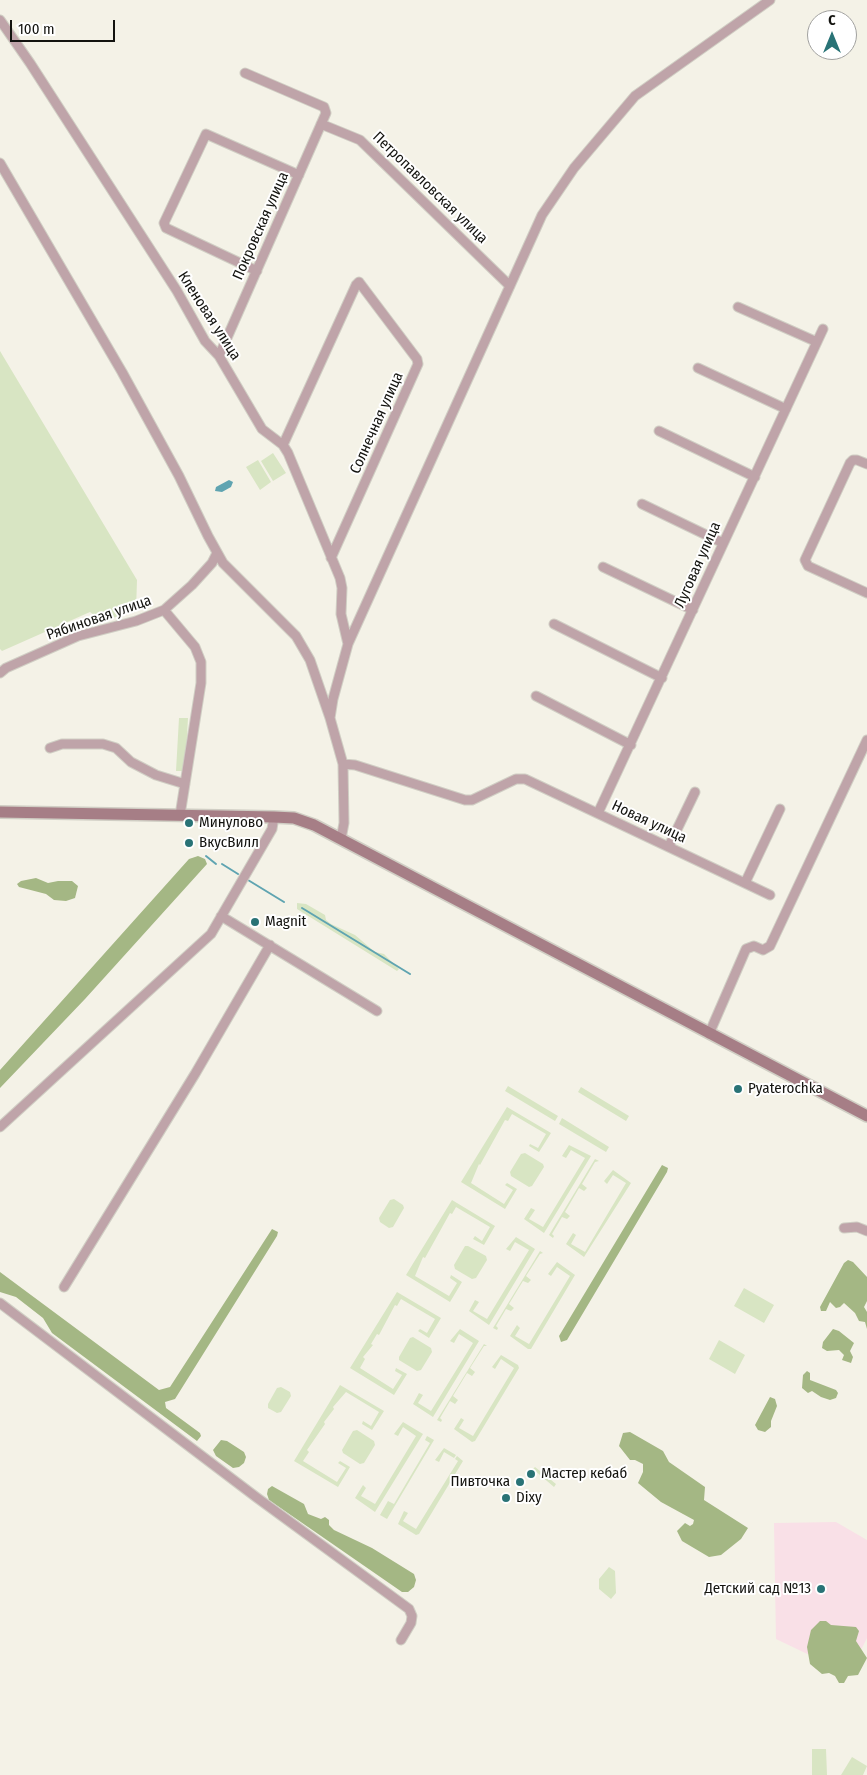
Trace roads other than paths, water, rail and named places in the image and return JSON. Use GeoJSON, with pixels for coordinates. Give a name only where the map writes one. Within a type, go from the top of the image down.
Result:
{"type":"FeatureCollection","features":[{"type":"Feature","properties":{"kind":"main road"},"geometry":{"type":"LineString","coordinates":[[0,812],[274,817],[299,820],[341,839],[867,1116]]}},
{"type":"Feature","properties":{"kind":"street"},"geometry":{"type":"LineString","coordinates":[[330,718],[333,699],[348,644],[542,215],[574,168],[635,96],[770,0]]}},
{"type":"Feature","properties":{"kind":"street","name":"Кленовая улица"},"geometry":{"type":"LineString","coordinates":[[0,20],[30,63],[177,291],[205,341],[219,356],[262,429],[284,445]]}},
{"type":"Feature","properties":{"kind":"street","name":"Покровская улица"},"geometry":{"type":"LineString","coordinates":[[219,356],[326,113],[324,108],[245,73]]}},
{"type":"Feature","properties":{"kind":"street","name":"Петропавловская улица"},"geometry":{"type":"LineString","coordinates":[[321,124],[360,140],[510,286]]}},
{"type":"Feature","properties":{"kind":"street"},"geometry":{"type":"LineString","coordinates":[[257,270],[166,228],[164,223],[206,134],[299,175]]}},
{"type":"Feature","properties":{"kind":"street"},"geometry":{"type":"LineString","coordinates":[[0,163],[180,476],[217,553],[240,581],[296,636],[310,660],[330,718],[343,764],[344,823],[341,839]]}},
{"type":"Feature","properties":{"kind":"street","name":"Солнечная улица"},"geometry":{"type":"LineString","coordinates":[[284,445],[359,282],[417,359],[418,364],[331,558]]}},
{"type":"Feature","properties":{"kind":"street"},"geometry":{"type":"LineString","coordinates":[[738,307],[817,342]]}},
{"type":"Feature","properties":{"kind":"street","name":"Луговая улица"},"geometry":{"type":"LineString","coordinates":[[598,813],[823,329]]}},
{"type":"Feature","properties":{"kind":"street"},"geometry":{"type":"LineString","coordinates":[[698,368],[786,409]]}},
{"type":"Feature","properties":{"kind":"street"},"geometry":{"type":"LineString","coordinates":[[659,431],[755,477]]}},
{"type":"Feature","properties":{"kind":"street"},"geometry":{"type":"LineString","coordinates":[[284,445],[342,588],[342,614],[348,644]]}},
{"type":"Feature","properties":{"kind":"street"},"geometry":{"type":"LineString","coordinates":[[867,464],[857,460],[853,460],[850,463],[805,560],[808,566],[867,593]]}},
{"type":"Feature","properties":{"kind":"street"},"geometry":{"type":"LineString","coordinates":[[642,504],[723,543]]}},
{"type":"Feature","properties":{"kind":"street","name":"Рябиновая улица"},"geometry":{"type":"LineString","coordinates":[[0,673],[6,668],[78,636],[136,621],[164,610],[192,585],[212,563],[217,553]]}},
{"type":"Feature","properties":{"kind":"street"},"geometry":{"type":"LineString","coordinates":[[603,567],[694,610]]}},
{"type":"Feature","properties":{"kind":"street"},"geometry":{"type":"LineString","coordinates":[[164,610],[195,647],[201,662],[201,683],[180,815]]}},
{"type":"Feature","properties":{"kind":"street"},"geometry":{"type":"LineString","coordinates":[[554,624],[662,678]]}},
{"type":"Feature","properties":{"kind":"street"},"geometry":{"type":"LineString","coordinates":[[536,696],[631,745]]}},
{"type":"Feature","properties":{"kind":"street"},"geometry":{"type":"LineString","coordinates":[[709,1034],[746,949],[754,946],[763,950],[770,946],[867,740]]}},
{"type":"Feature","properties":{"kind":"street"},"geometry":{"type":"LineString","coordinates":[[50,748],[62,744],[103,744],[116,748],[131,762],[156,775],[185,784]]}},
{"type":"Feature","properties":{"kind":"street","name":"Новая улица"},"geometry":{"type":"LineString","coordinates":[[343,764],[355,765],[465,800],[472,800],[516,779],[525,780],[770,895]]}},
{"type":"Feature","properties":{"kind":"street"},"geometry":{"type":"LineString","coordinates":[[669,846],[695,792]]}},
{"type":"Feature","properties":{"kind":"street"},"geometry":{"type":"LineString","coordinates":[[745,883],[780,809]]}},
{"type":"Feature","properties":{"kind":"street"},"geometry":{"type":"LineString","coordinates":[[0,1127],[211,934],[272,829],[274,817]]}},
{"type":"Feature","properties":{"kind":"street"},"geometry":{"type":"LineString","coordinates":[[221,916],[377,1011]]}},
{"type":"Feature","properties":{"kind":"street"},"geometry":{"type":"LineString","coordinates":[[64,1287],[195,1074],[270,946]]}},
{"type":"Feature","properties":{"kind":"street"},"geometry":{"type":"LineString","coordinates":[[844,1228],[856,1227],[867,1231]]}},
{"type":"Feature","properties":{"kind":"street"},"geometry":{"type":"LineString","coordinates":[[0,1303],[241,1486],[409,1609],[412,1616],[411,1623],[401,1640]]}},
{"type":"Feature","properties":{"kind":"water"},"geometry":{"type":"Polygon","coordinates":[[[229,480],[233,482],[231,487],[222,492],[215,491],[216,487],[229,480]]]}},
{"type":"Feature","properties":{"kind":"waterway"},"geometry":{"type":"LineString","coordinates":[[206,856],[216,864]]}},
{"type":"Feature","properties":{"kind":"waterway"},"geometry":{"type":"LineString","coordinates":[[222,864],[238,874]]}},
{"type":"Feature","properties":{"kind":"waterway"},"geometry":{"type":"LineString","coordinates":[[248,880],[284,902]]}},
{"type":"Feature","properties":{"kind":"waterway"},"geometry":{"type":"LineString","coordinates":[[302,908],[410,974]]}},
{"type":"Feature","properties":{"kind":"place","name":"Минулово"},"geometry":{"type":"Point","coordinates":[189,823]}},
{"type":"Feature","properties":{"kind":"place","name":"ВкусВилл"},"geometry":{"type":"Point","coordinates":[189,843]}},
{"type":"Feature","properties":{"kind":"place","name":"Magnit"},"geometry":{"type":"Point","coordinates":[255,922]}},
{"type":"Feature","properties":{"kind":"place","name":"Pyaterochka"},"geometry":{"type":"Point","coordinates":[738,1089]}},
{"type":"Feature","properties":{"kind":"place","name":"Мастер кебаб"},"geometry":{"type":"Point","coordinates":[531,1474]}},
{"type":"Feature","properties":{"kind":"place","name":"Пивточка"},"geometry":{"type":"Point","coordinates":[520,1482]}},
{"type":"Feature","properties":{"kind":"place","name":"Dixy"},"geometry":{"type":"Point","coordinates":[506,1498]}},
{"type":"Feature","properties":{"kind":"place","name":"Детский сад №13"},"geometry":{"type":"Point","coordinates":[821,1589]}}]}
